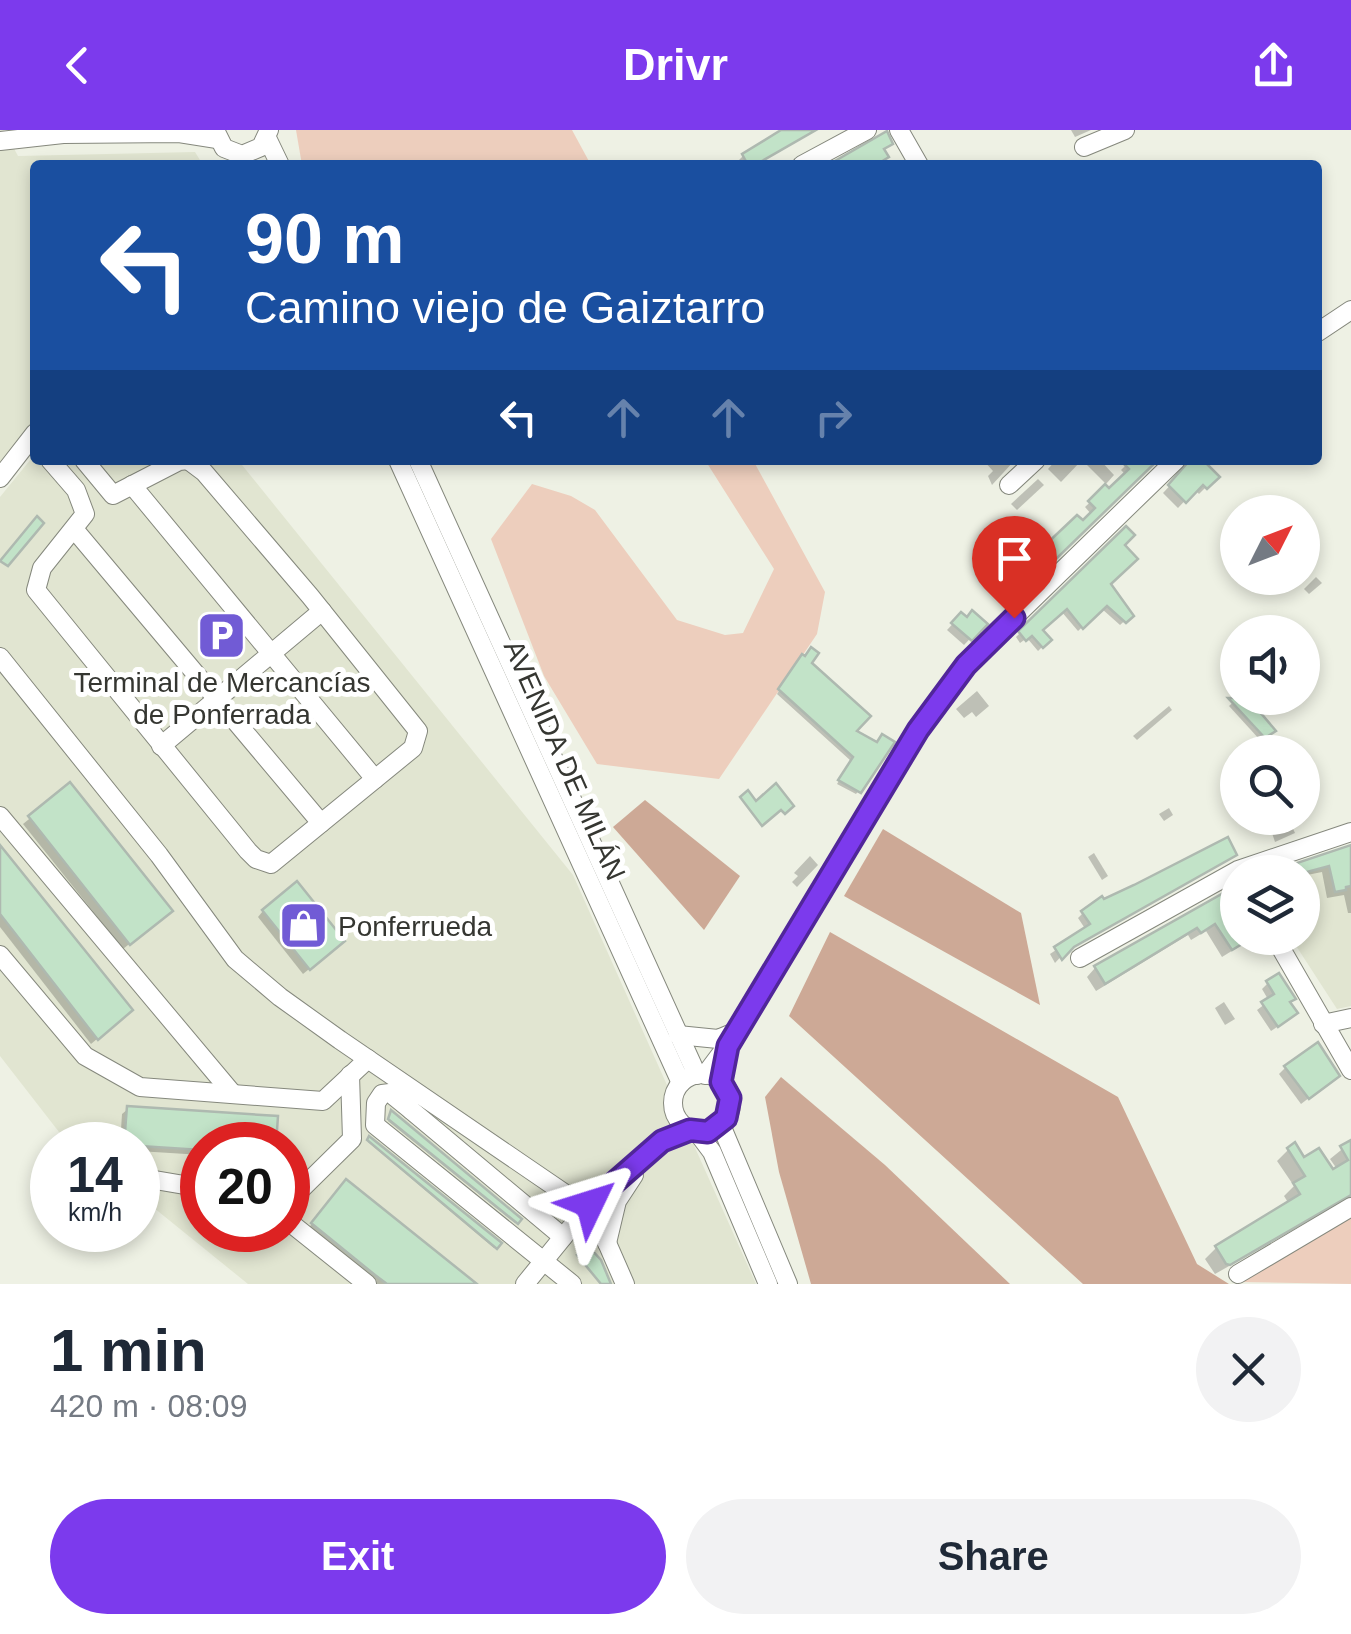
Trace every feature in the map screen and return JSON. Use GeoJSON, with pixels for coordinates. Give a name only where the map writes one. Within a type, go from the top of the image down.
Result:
{"type":"FeatureCollection","features":[{"type":"Feature","properties":{"kind":"street"},"geometry":{"type":"LineString","coordinates":[[811,160],[868,130]]}},
{"type":"Feature","properties":{"kind":"street"},"geometry":{"type":"LineString","coordinates":[[899,130],[916,160]]}},
{"type":"Feature","properties":{"kind":"street"},"geometry":{"type":"LineString","coordinates":[[1084,147],[1125,130]]}},
{"type":"Feature","properties":{"kind":"street"},"geometry":{"type":"LineString","coordinates":[[0,141],[64,134],[186,131],[251,159],[268,134]]}},
{"type":"Feature","properties":{"kind":"street"},"geometry":{"type":"LineString","coordinates":[[268,134],[278,160]]}},
{"type":"Feature","properties":{"kind":"street"},"geometry":{"type":"LineString","coordinates":[[1322,329],[1351,310]]}},
{"type":"Feature","properties":{"kind":"street"},"geometry":{"type":"LineString","coordinates":[[0,478],[30,442]]}},
{"type":"Feature","properties":{"kind":"street"},"geometry":{"type":"LineString","coordinates":[[54,465],[76,490],[80,522],[216,699],[321,823]]}},
{"type":"Feature","properties":{"kind":"street"},"geometry":{"type":"LineString","coordinates":[[88,465],[113,495]]}},
{"type":"Feature","properties":{"kind":"street"},"geometry":{"type":"LineString","coordinates":[[171,465],[113,495],[80,522],[42,568],[36,590],[256,859],[271,864],[412,748],[418,731],[322,611],[195,465]]}},
{"type":"Feature","properties":{"kind":"street","name":"AVENIDA DE MILÁN"},"geometry":{"type":"LineString","coordinates":[[400,465],[701,1079]]}},
{"type":"Feature","properties":{"kind":"street","name":"AVENIDA DE MILÁN"},"geometry":{"type":"LineString","coordinates":[[420,465],[678,1036],[701,1079]]}},
{"type":"Feature","properties":{"kind":"street"},"geometry":{"type":"LineString","coordinates":[[1009,485],[1031,465]]}},
{"type":"Feature","properties":{"kind":"street"},"geometry":{"type":"LineString","coordinates":[[607,1243],[617,1201],[659,1144],[674,1110],[675,1091],[701,1079],[733,1038],[918,730],[966,665],[1171,465]]}},
{"type":"Feature","properties":{"kind":"street"},"geometry":{"type":"LineString","coordinates":[[132,485],[375,779]]}},
{"type":"Feature","properties":{"kind":"street"},"geometry":{"type":"LineString","coordinates":[[162,746],[322,611]]}},
{"type":"Feature","properties":{"kind":"street"},"geometry":{"type":"LineString","coordinates":[[0,657],[159,855],[235,959],[280,997],[368,1059],[564,1193],[590,1204],[625,1284]]}},
{"type":"Feature","properties":{"kind":"street"},"geometry":{"type":"LineString","coordinates":[[0,816],[233,1094]]}},
{"type":"Feature","properties":{"kind":"street"},"geometry":{"type":"LineString","coordinates":[[1284,855],[1351,832]]}},
{"type":"Feature","properties":{"kind":"street"},"geometry":{"type":"LineString","coordinates":[[1080,958],[1220,881]]}},
{"type":"Feature","properties":{"kind":"street"},"geometry":{"type":"LineString","coordinates":[[0,955],[86,1056],[140,1087],[322,1100],[368,1059]]}},
{"type":"Feature","properties":{"kind":"street"},"geometry":{"type":"LineString","coordinates":[[1284,955],[1351,1070]]}},
{"type":"Feature","properties":{"kind":"street"},"geometry":{"type":"LineString","coordinates":[[1323,1024],[1351,1018]]}},
{"type":"Feature","properties":{"kind":"street"},"geometry":{"type":"LineString","coordinates":[[678,1036],[733,1038]]}},
{"type":"Feature","properties":{"kind":"street"},"geometry":{"type":"LineString","coordinates":[[310,1181],[352,1140],[350,1075]]}},
{"type":"Feature","properties":{"kind":"street"},"geometry":{"type":"LineString","coordinates":[[525,1284],[590,1204],[659,1144],[721,1125],[730,1110],[730,1098],[701,1079]]}},
{"type":"Feature","properties":{"kind":"street"},"geometry":{"type":"LineString","coordinates":[[400,1081],[411,1110]]}},
{"type":"Feature","properties":{"kind":"street"},"geometry":{"type":"LineString","coordinates":[[563,1237],[390,1093],[382,1094],[376,1103],[375,1125],[572,1284]]}},
{"type":"Feature","properties":{"kind":"street"},"geometry":{"type":"LineString","coordinates":[[674,1110],[680,1123],[694,1131],[712,1152],[768,1284]]}},
{"type":"Feature","properties":{"kind":"street"},"geometry":{"type":"LineString","coordinates":[[721,1125],[788,1284]]}},
{"type":"Feature","properties":{"kind":"street"},"geometry":{"type":"LineString","coordinates":[[1238,1274],[1351,1207]]}},
{"type":"Feature","properties":{"kind":"street"},"geometry":{"type":"LineString","coordinates":[[310,1239],[367,1284]]}},
{"type":"Feature","properties":{"kind":"shaded area"},"geometry":{"type":"Polygon","coordinates":[[[0,130],[4,130],[18,156],[195,152],[200,160],[30,160],[30,432],[0,471],[0,130]]]}},
{"type":"Feature","properties":{"kind":"shaded area"},"geometry":{"type":"Polygon","coordinates":[[[296,130],[572,130],[588,160],[301,160],[296,130]]]}},
{"type":"Feature","properties":{"kind":"shaded area"},"geometry":{"type":"Polygon","coordinates":[[[30,460],[30,465],[242,465],[573,875],[756,1284],[248,1284],[208,1252],[310,1252],[310,1122],[180,1122],[180,1229],[160,1213],[160,1122],[51,1122],[0,1056],[0,497],[30,460]]]}},
{"type":"Feature","properties":{"kind":"shaded area"},"geometry":{"type":"Polygon","coordinates":[[[708,465],[756,465],[825,592],[817,634],[719,779],[597,764],[544,676],[491,539],[532,484],[571,496],[595,510],[677,620],[725,635],[743,633],[774,569],[708,465]]]}},
{"type":"Feature","properties":{"kind":"shaded area"},"geometry":{"type":"Polygon","coordinates":[[[645,800],[740,876],[704,930],[613,827],[645,800]]]}},
{"type":"Feature","properties":{"kind":"shaded area"},"geometry":{"type":"Polygon","coordinates":[[[883,829],[1021,913],[1040,1005],[844,896],[883,829]]]}},
{"type":"Feature","properties":{"kind":"shaded area"},"geometry":{"type":"Polygon","coordinates":[[[1351,861],[1351,1006],[1337,1009],[1302,955],[1320,955],[1320,868],[1351,861]]]}},
{"type":"Feature","properties":{"kind":"shaded area"},"geometry":{"type":"Polygon","coordinates":[[[830,932],[1118,1097],[1197,1264],[1229,1284],[1083,1284],[789,1016],[830,932]]]}},
{"type":"Feature","properties":{"kind":"shaded area"},"geometry":{"type":"Polygon","coordinates":[[[781,1077],[885,1165],[1010,1284],[811,1284],[779,1172],[765,1097],[781,1077]]]}},
{"type":"Feature","properties":{"kind":"shaded area"},"geometry":{"type":"Polygon","coordinates":[[[1351,1216],[1351,1284],[1239,1282],[1351,1216]]]}},
{"type":"Feature","properties":{"kind":"building"},"geometry":{"type":"Polygon","coordinates":[[[781,130],[816,130],[764,160],[745,160],[742,154],[781,130]]]}},
{"type":"Feature","properties":{"kind":"building"},"geometry":{"type":"Polygon","coordinates":[[[887,131],[893,144],[884,149],[889,157],[884,160],[837,160],[887,131]]]}},
{"type":"Feature","properties":{"kind":"building"},"geometry":{"type":"Polygon","coordinates":[[[1125,465],[1153,465],[1055,560],[1042,548],[1077,515],[1083,520],[1095,508],[1088,501],[1129,469],[1125,465]]]}},
{"type":"Feature","properties":{"kind":"building"},"geometry":{"type":"Polygon","coordinates":[[[1186,465],[1208,465],[1220,477],[1207,489],[1203,485],[1186,503],[1168,485],[1186,465]]]}},
{"type":"Feature","properties":{"kind":"building"},"geometry":{"type":"Polygon","coordinates":[[[37,516],[44,523],[8,566],[0,561],[37,516]]]}},
{"type":"Feature","properties":{"kind":"building"},"geometry":{"type":"Polygon","coordinates":[[[1126,526],[1135,535],[1125,545],[1138,559],[1111,584],[1134,616],[1126,623],[1107,606],[1083,629],[1067,609],[1043,630],[1052,640],[1043,648],[1032,636],[1026,641],[1018,631],[1126,526]]]}},
{"type":"Feature","properties":{"kind":"building"},"geometry":{"type":"Polygon","coordinates":[[[1033,528],[1046,542],[1028,559],[1041,573],[1026,589],[992,554],[1017,532],[1022,538],[1033,528]]]}},
{"type":"Feature","properties":{"kind":"building"},"geometry":{"type":"Polygon","coordinates":[[[972,610],[988,624],[972,641],[951,623],[961,612],[967,617],[972,610]]]}},
{"type":"Feature","properties":{"kind":"building"},"geometry":{"type":"Polygon","coordinates":[[[811,647],[819,653],[812,663],[871,716],[857,731],[877,742],[882,734],[895,742],[861,793],[838,780],[853,757],[778,689],[811,647]]]}},
{"type":"Feature","properties":{"kind":"building"},"geometry":{"type":"Polygon","coordinates":[[[1244,715],[1262,715],[1276,731],[1262,735],[1244,715]]]}},
{"type":"Feature","properties":{"kind":"building"},"geometry":{"type":"Polygon","coordinates":[[[70,782],[173,911],[130,945],[28,816],[70,782]]]}},
{"type":"Feature","properties":{"kind":"building"},"geometry":{"type":"Polygon","coordinates":[[[776,783],[794,806],[785,814],[781,810],[762,826],[740,797],[748,790],[756,801],[776,783]]]}},
{"type":"Feature","properties":{"kind":"building"},"geometry":{"type":"Polygon","coordinates":[[[1228,837],[1237,855],[1220,855],[1220,865],[1074,947],[1062,960],[1054,947],[1090,924],[1081,911],[1102,896],[1104,899],[1228,837]]]}},
{"type":"Feature","properties":{"kind":"building"},"geometry":{"type":"Polygon","coordinates":[[[0,845],[133,1010],[98,1040],[0,914],[0,845]]]}},
{"type":"Feature","properties":{"kind":"building"},"geometry":{"type":"Polygon","coordinates":[[[1351,845],[1351,886],[1335,892],[1329,866],[1320,868],[1320,855],[1351,845]]]}},
{"type":"Feature","properties":{"kind":"building","name":"Ponferrueda"},"geometry":{"type":"Polygon","coordinates":[[[297,881],[345,941],[310,970],[262,910],[297,881]]]}},
{"type":"Feature","properties":{"kind":"building"},"geometry":{"type":"Polygon","coordinates":[[[1220,895],[1220,932],[1215,924],[1201,933],[1197,928],[1105,984],[1094,966],[1220,895]]]}},
{"type":"Feature","properties":{"kind":"building"},"geometry":{"type":"Polygon","coordinates":[[[1279,973],[1296,999],[1290,1002],[1298,1013],[1278,1027],[1261,1002],[1274,994],[1266,981],[1279,973]]]}},
{"type":"Feature","properties":{"kind":"building"},"geometry":{"type":"Polygon","coordinates":[[[1318,1042],[1340,1076],[1309,1099],[1284,1066],[1318,1042]]]}},
{"type":"Feature","properties":{"kind":"building"},"geometry":{"type":"Polygon","coordinates":[[[127,1106],[278,1116],[278,1122],[180,1122],[180,1149],[160,1147],[160,1122],[126,1122],[127,1106]]]}},
{"type":"Feature","properties":{"kind":"building"},"geometry":{"type":"Polygon","coordinates":[[[391,1110],[522,1219],[518,1224],[388,1119],[391,1110]]]}},
{"type":"Feature","properties":{"kind":"building"},"geometry":{"type":"Polygon","coordinates":[[[369,1136],[502,1243],[497,1249],[367,1140],[369,1136]]]}},
{"type":"Feature","properties":{"kind":"building"},"geometry":{"type":"Polygon","coordinates":[[[1351,1140],[1351,1195],[1226,1264],[1215,1246],[1300,1194],[1293,1183],[1305,1176],[1287,1148],[1295,1142],[1304,1157],[1319,1148],[1333,1169],[1348,1160],[1340,1146],[1351,1140]]]}},
{"type":"Feature","properties":{"kind":"building"},"geometry":{"type":"Polygon","coordinates":[[[346,1179],[477,1284],[387,1284],[375,1275],[311,1223],[346,1179]]]}},
{"type":"Feature","properties":{"kind":"building"},"geometry":{"type":"Polygon","coordinates":[[[588,1246],[601,1260],[611,1284],[601,1284],[577,1255],[588,1246]]]}},
{"type":"Feature","properties":{"kind":"place","name":"Terminal de Mercancías de Ponferrada"},"geometry":{"type":"Point","coordinates":[222,635]}},
{"type":"Feature","properties":{"kind":"place","name":"Ponferrueda"},"geometry":{"type":"Point","coordinates":[303,926]}},
{"type":"Feature","properties":{"kind":"route"},"geometry":{"type":"LineString","coordinates":[[590,1204],[662,1141],[690,1130],[708,1132],[721,1125],[730,1110],[730,1098],[721,1082],[728,1046],[918,730],[966,665],[1014,618]]}}]}
